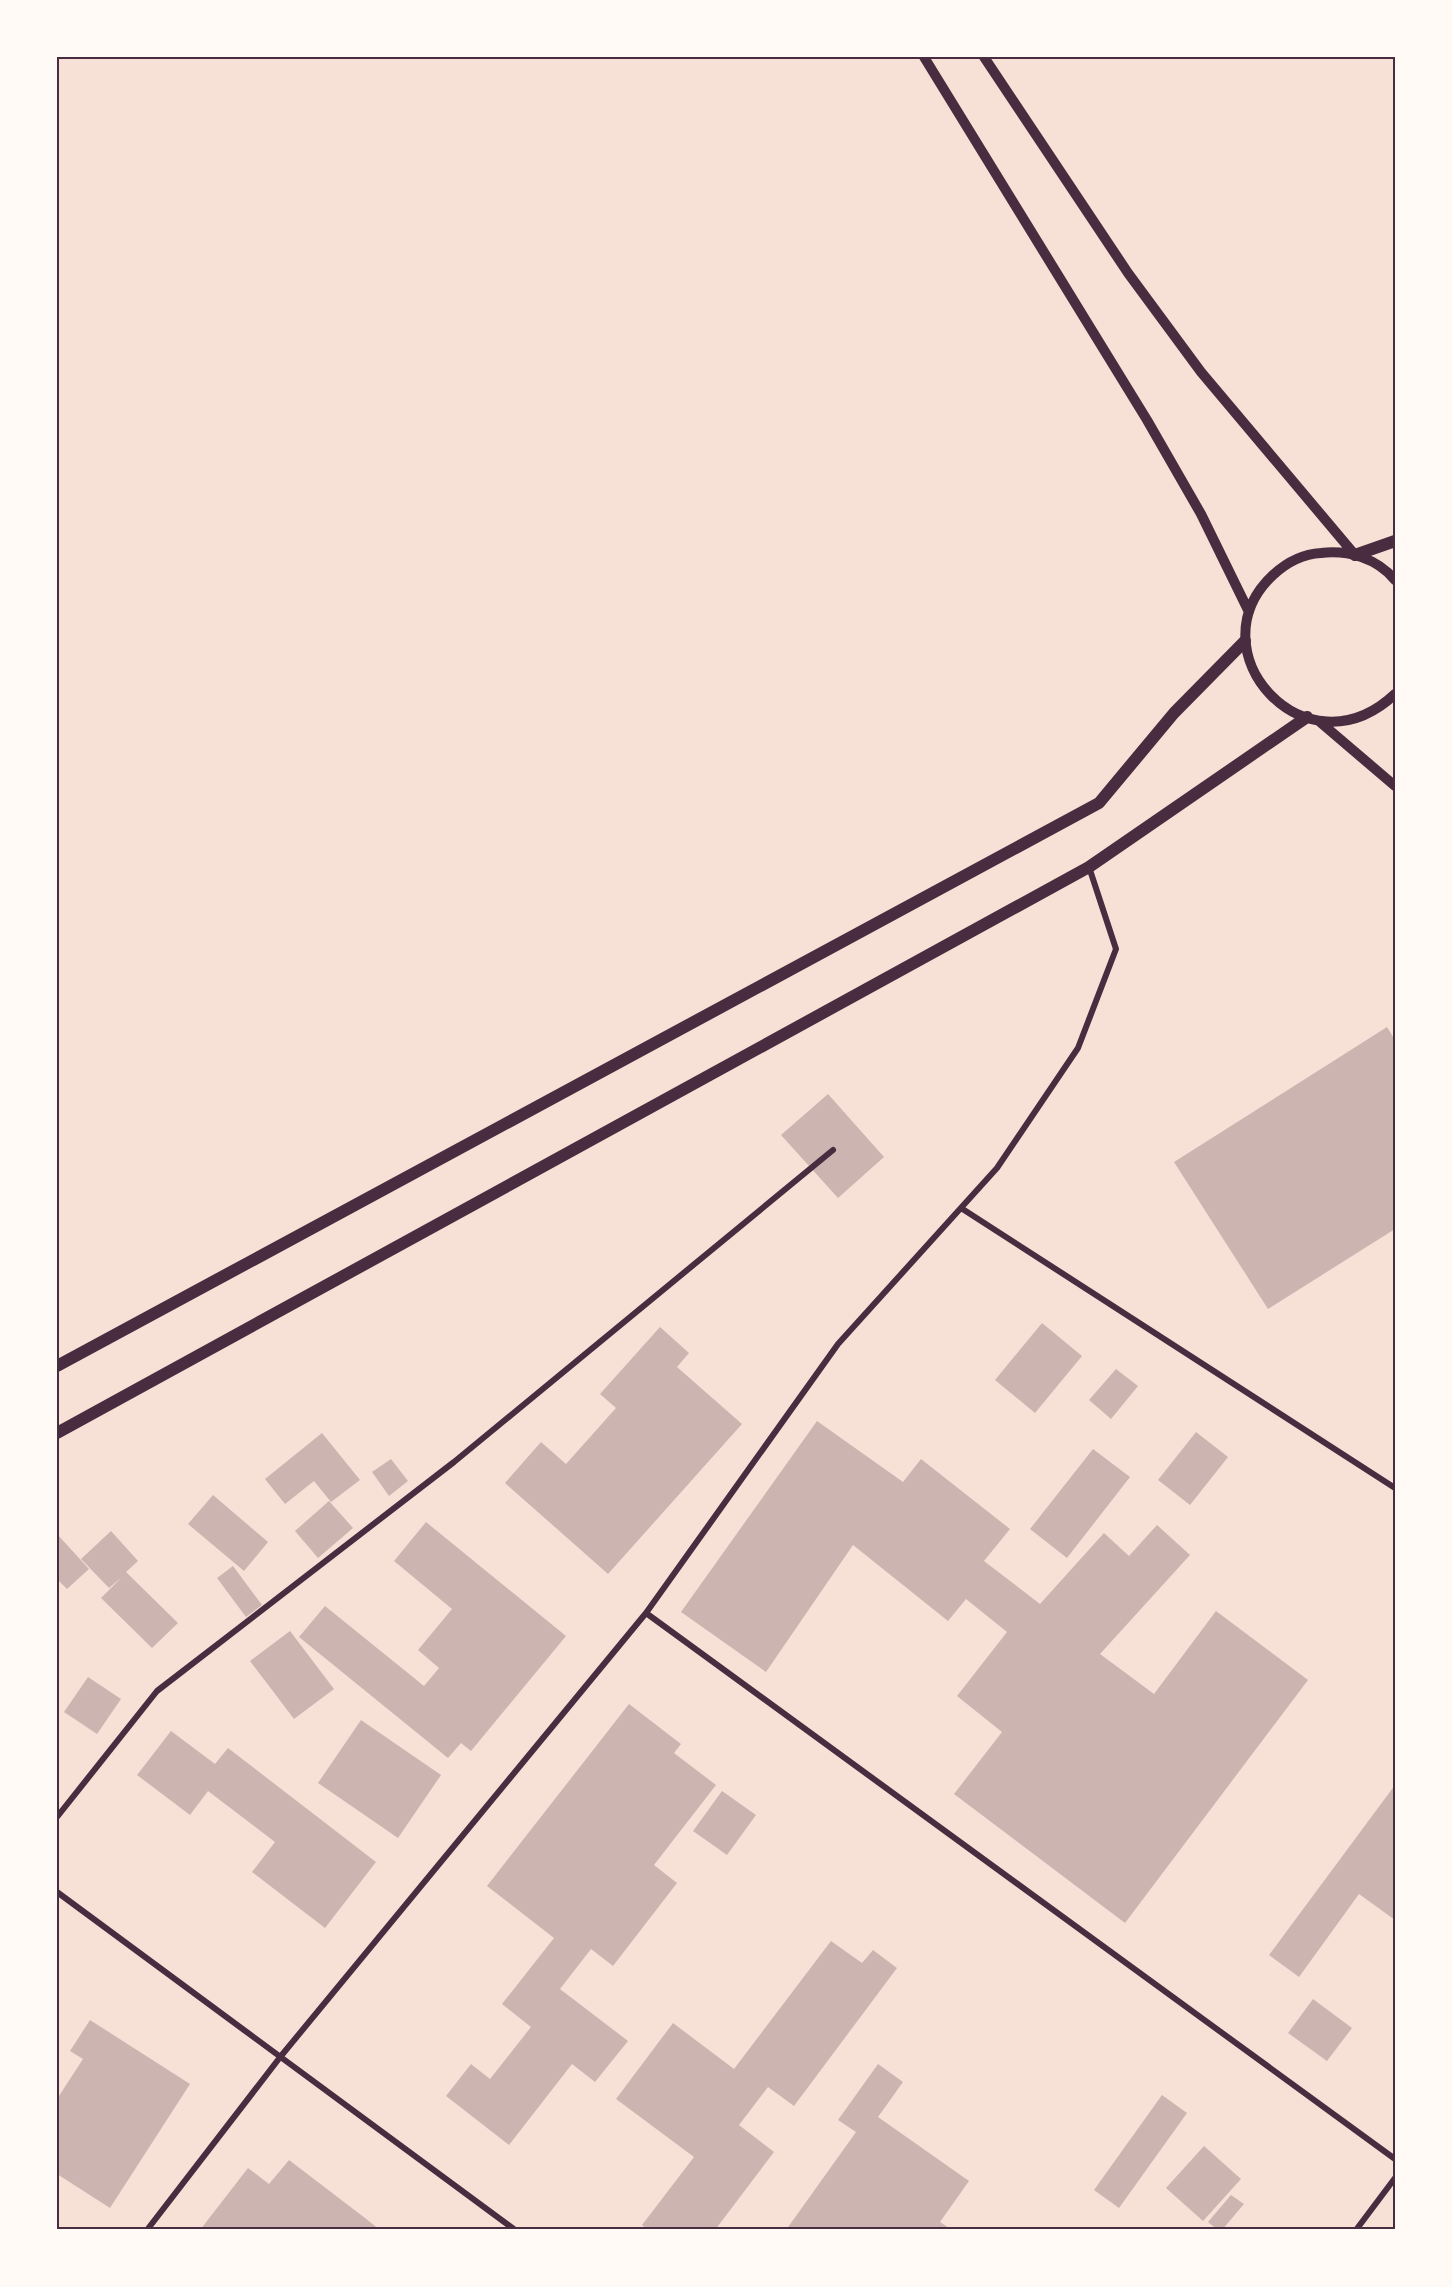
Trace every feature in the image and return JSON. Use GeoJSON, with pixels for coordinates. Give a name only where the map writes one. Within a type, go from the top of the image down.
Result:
{"type":"FeatureCollection","features":[{"type":"Feature","properties":{"kind":"main road"},"geometry":{"type":"LineString","coordinates":[[1355,555],[1395,541]]}},
{"type":"Feature","properties":{"kind":"main road"},"geometry":{"type":"LineString","coordinates":[[57,1366],[1099,803],[1174,713],[1245,641]]}},
{"type":"Feature","properties":{"kind":"main road"},"geometry":{"type":"LineString","coordinates":[[57,1433],[1089,867],[1307,717]]}},
{"type":"Feature","properties":{"kind":"street"},"geometry":{"type":"LineString","coordinates":[[924,57],[1147,420],[1201,514],[1249,612]]}},
{"type":"Feature","properties":{"kind":"street"},"geometry":{"type":"LineString","coordinates":[[984,57],[1128,273],[1188,354],[1355,555]]}},
{"type":"Feature","properties":{"kind":"street"},"geometry":{"type":"LineString","coordinates":[[1395,580],[1367,558],[1340,551],[1311,554],[1284,565],[1262,585],[1249,612],[1245,641],[1252,670],[1268,695],[1292,712],[1320,722],[1395,786]]}},
{"type":"Feature","properties":{"kind":"street"},"geometry":{"type":"LineString","coordinates":[[1320,722],[1347,721],[1373,712],[1395,694]]}},
{"type":"Feature","properties":{"kind":"street"},"geometry":{"type":"LineString","coordinates":[[147,2230],[281,2056],[646,1613],[838,1344],[997,1168],[1078,1048],[1116,949],[1089,867]]}},
{"type":"Feature","properties":{"kind":"street"},"geometry":{"type":"LineString","coordinates":[[57,1817],[157,1691],[454,1462],[833,1150]]}},
{"type":"Feature","properties":{"kind":"street"},"geometry":{"type":"LineString","coordinates":[[961,1208],[1395,1488]]}},
{"type":"Feature","properties":{"kind":"street"},"geometry":{"type":"LineString","coordinates":[[646,1613],[1395,2159]]}},
{"type":"Feature","properties":{"kind":"street"},"geometry":{"type":"LineString","coordinates":[[57,1892],[516,2230]]}},
{"type":"Feature","properties":{"kind":"street"},"geometry":{"type":"LineString","coordinates":[[1356,2230],[1395,2178]]}},
{"type":"Feature","properties":{"kind":"building"},"geometry":{"type":"Polygon","coordinates":[[[1387,1027],[1395,1040],[1395,1229],[1268,1309],[1174,1162],[1387,1027]]]}},
{"type":"Feature","properties":{"kind":"building"},"geometry":{"type":"Polygon","coordinates":[[[828,1094],[884,1157],[838,1198],[781,1135],[828,1094]]]}},
{"type":"Feature","properties":{"kind":"building"},"geometry":{"type":"Polygon","coordinates":[[[1042,1323],[1082,1356],[1035,1413],[995,1380],[1042,1323]]]}},
{"type":"Feature","properties":{"kind":"building"},"geometry":{"type":"Polygon","coordinates":[[[660,1327],[689,1353],[677,1367],[742,1424],[608,1574],[505,1483],[541,1442],[566,1464],[616,1408],[600,1394],[660,1327]]]}},
{"type":"Feature","properties":{"kind":"building"},"geometry":{"type":"Polygon","coordinates":[[[1116,1369],[1138,1386],[1111,1419],[1089,1400],[1116,1369]]]}},
{"type":"Feature","properties":{"kind":"building"},"geometry":{"type":"Polygon","coordinates":[[[817,1421],[903,1482],[921,1459],[1010,1529],[984,1561],[1040,1604],[1104,1533],[1129,1556],[1157,1525],[1190,1555],[1100,1654],[1154,1694],[1216,1611],[1308,1680],[1125,1923],[954,1794],[1002,1732],[957,1696],[1007,1632],[966,1599],[948,1621],[853,1545],[766,1672],[681,1612],[817,1421]]]}},
{"type":"Feature","properties":{"kind":"building"},"geometry":{"type":"Polygon","coordinates":[[[1196,1432],[1228,1457],[1190,1505],[1158,1480],[1196,1432]]]}},
{"type":"Feature","properties":{"kind":"building"},"geometry":{"type":"Polygon","coordinates":[[[322,1433],[360,1480],[331,1502],[314,1481],[285,1504],[265,1479],[322,1433]]]}},
{"type":"Feature","properties":{"kind":"building"},"geometry":{"type":"Polygon","coordinates":[[[1093,1449],[1130,1477],[1067,1558],[1030,1529],[1093,1449]]]}},
{"type":"Feature","properties":{"kind":"building"},"geometry":{"type":"Polygon","coordinates":[[[391,1459],[408,1481],[389,1496],[372,1472],[391,1459]]]}},
{"type":"Feature","properties":{"kind":"building"},"geometry":{"type":"Polygon","coordinates":[[[213,1495],[268,1542],[244,1571],[188,1524],[213,1495]]]}},
{"type":"Feature","properties":{"kind":"building"},"geometry":{"type":"Polygon","coordinates":[[[329,1501],[353,1528],[318,1558],[295,1531],[329,1501]]]}},
{"type":"Feature","properties":{"kind":"building"},"geometry":{"type":"Polygon","coordinates":[[[426,1522],[566,1636],[471,1751],[461,1743],[448,1758],[299,1637],[325,1606],[424,1686],[439,1668],[418,1650],[452,1609],[394,1561],[426,1522]]]}},
{"type":"Feature","properties":{"kind":"building"},"geometry":{"type":"Polygon","coordinates":[[[111,1531],[138,1561],[126,1572],[178,1623],[152,1648],[101,1598],[122,1577],[109,1588],[81,1559],[111,1531]]]}},
{"type":"Feature","properties":{"kind":"building"},"geometry":{"type":"Polygon","coordinates":[[[57,1534],[89,1569],[67,1589],[57,1579],[57,1534]]]}},
{"type":"Feature","properties":{"kind":"building"},"geometry":{"type":"Polygon","coordinates":[[[233,1566],[262,1605],[246,1617],[217,1578],[233,1566]]]}},
{"type":"Feature","properties":{"kind":"building"},"geometry":{"type":"Polygon","coordinates":[[[290,1631],[334,1689],[294,1719],[250,1661],[290,1631]]]}},
{"type":"Feature","properties":{"kind":"building"},"geometry":{"type":"Polygon","coordinates":[[[88,1677],[121,1699],[97,1734],[64,1712],[88,1677]]]}},
{"type":"Feature","properties":{"kind":"building"},"geometry":{"type":"Polygon","coordinates":[[[629,1704],[681,1744],[674,1753],[716,1785],[654,1865],[677,1883],[613,1966],[591,1949],[560,1989],[628,2041],[595,2082],[572,2064],[509,2145],[446,2096],[471,2064],[490,2079],[531,2027],[502,2004],[554,1938],[487,1886],[629,1704]]]}},
{"type":"Feature","properties":{"kind":"building"},"geometry":{"type":"Polygon","coordinates":[[[361,1720],[441,1775],[398,1838],[318,1783],[361,1720]]]}},
{"type":"Feature","properties":{"kind":"building"},"geometry":{"type":"Polygon","coordinates":[[[171,1731],[215,1764],[228,1748],[376,1862],[325,1928],[252,1872],[275,1842],[208,1791],[190,1815],[137,1775],[171,1731]]]}},
{"type":"Feature","properties":{"kind":"building"},"geometry":{"type":"Polygon","coordinates":[[[1395,1785],[1395,1920],[1359,1894],[1299,1977],[1269,1955],[1395,1785]]]}},
{"type":"Feature","properties":{"kind":"building"},"geometry":{"type":"Polygon","coordinates":[[[722,1791],[756,1815],[727,1855],[693,1831],[722,1791]]]}},
{"type":"Feature","properties":{"kind":"building"},"geometry":{"type":"Polygon","coordinates":[[[831,1941],[862,1963],[873,1950],[897,1968],[794,2106],[768,2087],[739,2125],[774,2152],[715,2230],[648,2230],[642,2225],[694,2157],[616,2099],[673,2023],[734,2069],[831,1941]]]}},
{"type":"Feature","properties":{"kind":"building"},"geometry":{"type":"Polygon","coordinates":[[[1313,1999],[1352,2028],[1327,2061],[1288,2033],[1313,1999]]]}},
{"type":"Feature","properties":{"kind":"building"},"geometry":{"type":"Polygon","coordinates":[[[90,2020],[190,2084],[110,2208],[57,2174],[57,2099],[83,2059],[70,2051],[90,2020]]]}},
{"type":"Feature","properties":{"kind":"building"},"geometry":{"type":"Polygon","coordinates":[[[878,2064],[903,2082],[878,2117],[969,2181],[940,2222],[952,2230],[786,2230],[856,2132],[838,2120],[878,2064]]]}},
{"type":"Feature","properties":{"kind":"building"},"geometry":{"type":"Polygon","coordinates":[[[1162,2095],[1187,2113],[1119,2208],[1094,2190],[1162,2095]]]}},
{"type":"Feature","properties":{"kind":"building"},"geometry":{"type":"Polygon","coordinates":[[[1204,2146],[1241,2179],[1203,2221],[1166,2188],[1204,2146]]]}},
{"type":"Feature","properties":{"kind":"building"},"geometry":{"type":"Polygon","coordinates":[[[289,2160],[380,2230],[200,2230],[248,2168],[269,2184],[289,2160]]]}},
{"type":"Feature","properties":{"kind":"building"},"geometry":{"type":"Polygon","coordinates":[[[1231,2195],[1244,2204],[1222,2230],[1218,2230],[1208,2222],[1231,2195]]]}}]}
